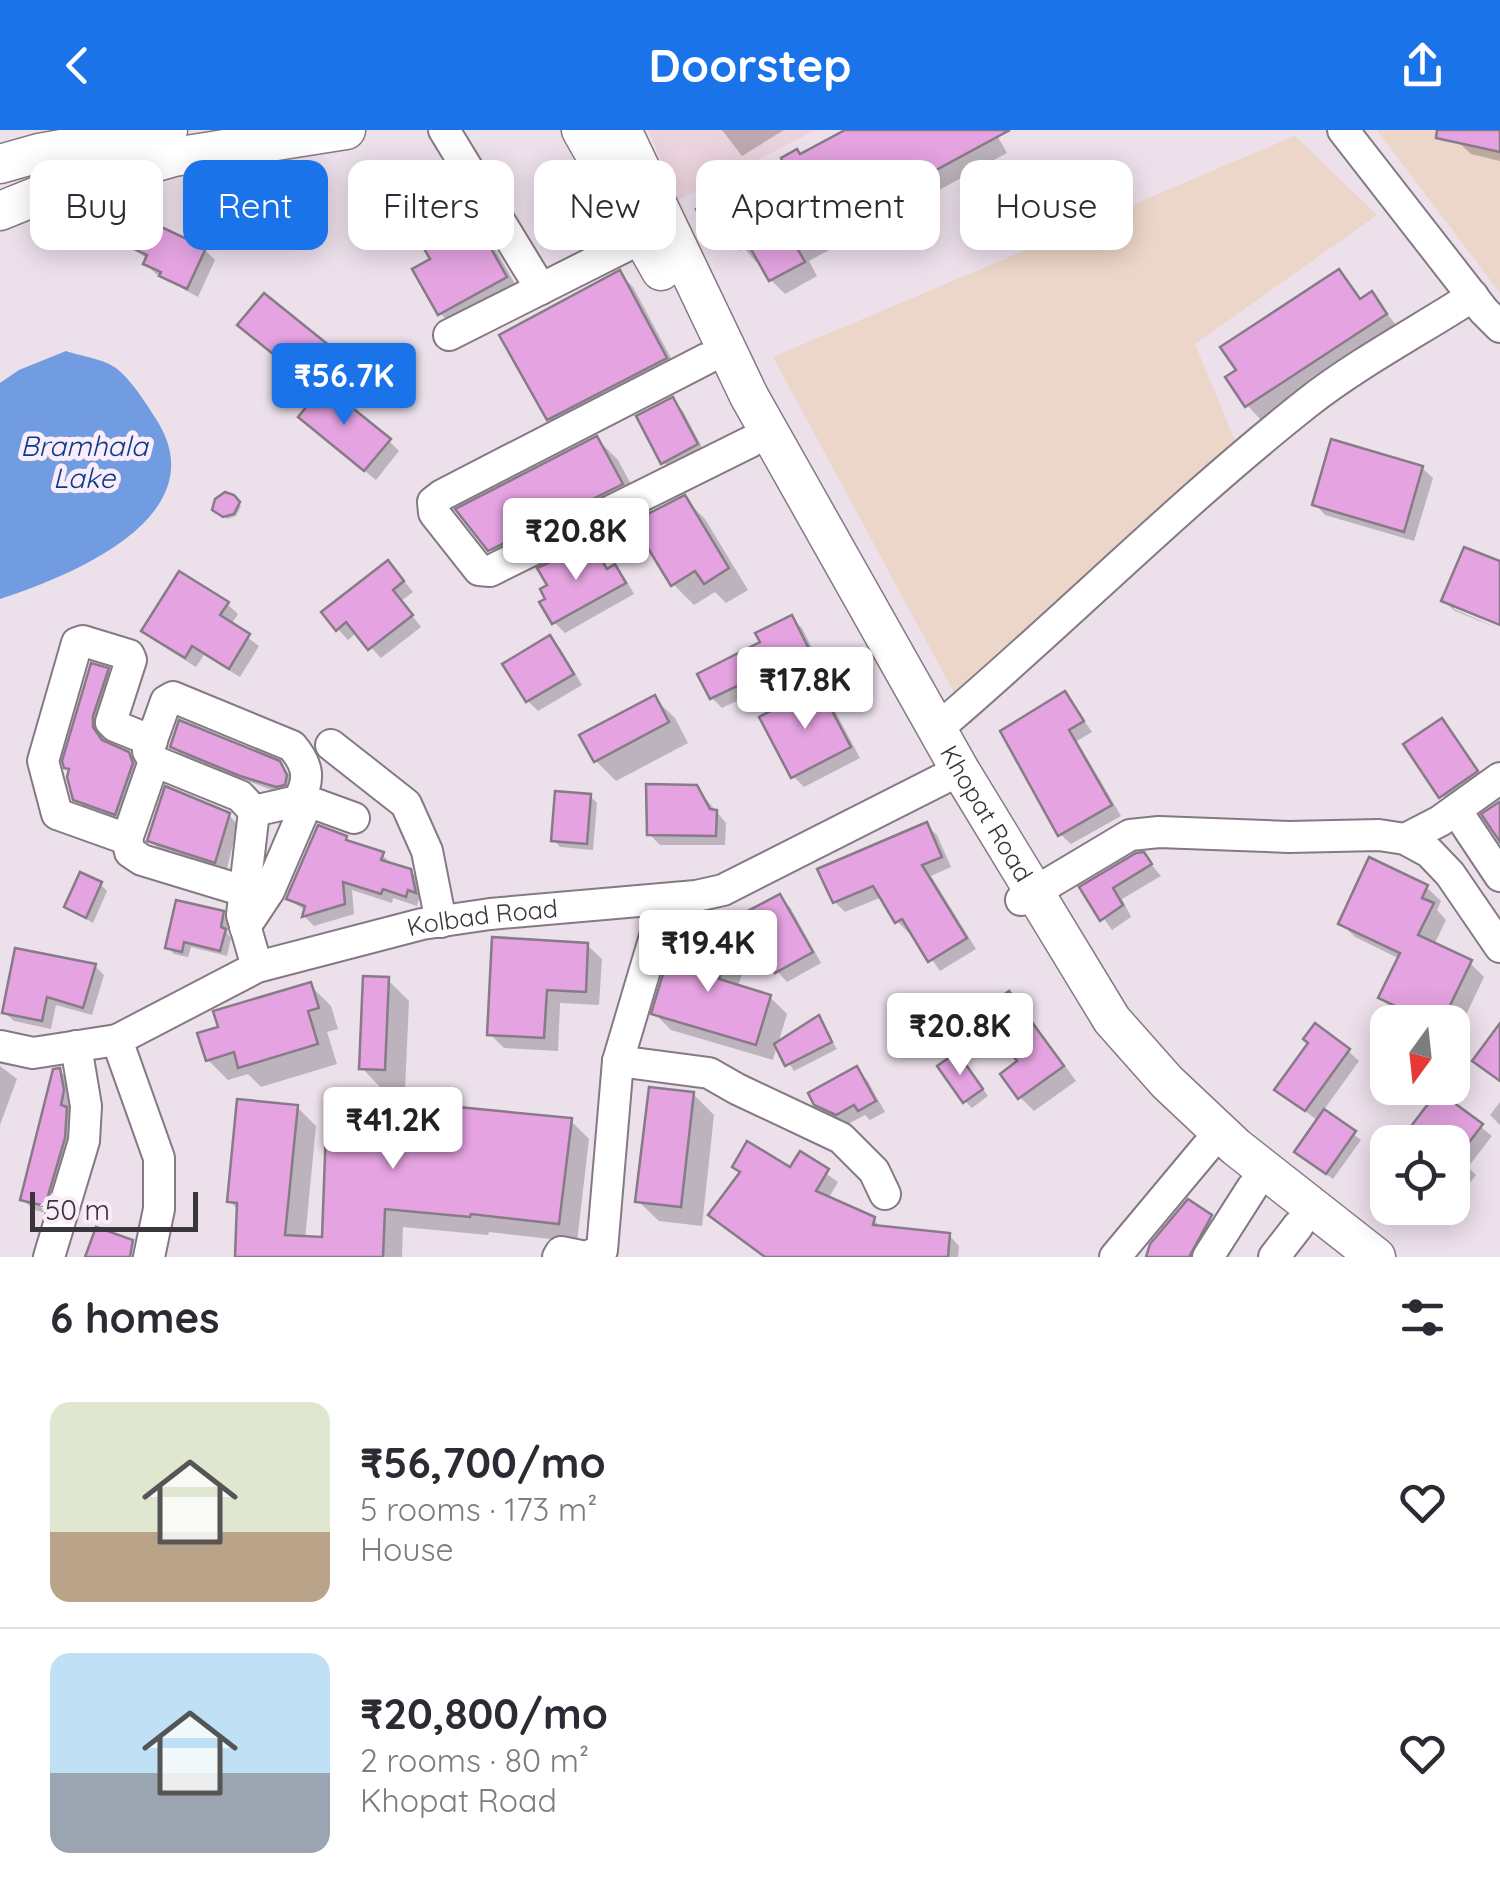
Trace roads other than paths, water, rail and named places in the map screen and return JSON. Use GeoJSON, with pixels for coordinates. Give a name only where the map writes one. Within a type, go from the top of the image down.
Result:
{"type":"FeatureCollection","features":[{"type":"Feature","properties":{"kind":"main road"},"geometry":{"type":"LineString","coordinates":[[2,186],[39,153],[168,130]]}},
{"type":"Feature","properties":{"kind":"main road"},"geometry":{"type":"LineString","coordinates":[[2,186],[57,190],[174,157],[346,130]]}},
{"type":"Feature","properties":{"kind":"main road","name":"Khopat Road"},"geometry":{"type":"LineString","coordinates":[[581,130],[599,160]]}},
{"type":"Feature","properties":{"kind":"main road","name":"Khopat Road"},"geometry":{"type":"LineString","coordinates":[[622,130],[749,396],[937,729],[950,775]]}},
{"type":"Feature","properties":{"kind":"main road","name":"Khopat Road"},"geometry":{"type":"LineString","coordinates":[[651,250],[750,442],[950,775],[1112,1020],[1168,1082],[1236,1147],[1376,1257]]}},
{"type":"Feature","properties":{"kind":"main road","name":"Khopat Road"},"geometry":{"type":"LineString","coordinates":[[1027,896],[1094,1033],[1152,1098],[1206,1148],[1336,1257]]}},
{"type":"Feature","properties":{"kind":"street"},"geometry":{"type":"LineString","coordinates":[[444,130],[541,288]]}},
{"type":"Feature","properties":{"kind":"street"},"geometry":{"type":"LineString","coordinates":[[1343,130],[1500,327]]}},
{"type":"Feature","properties":{"kind":"street"},"geometry":{"type":"LineString","coordinates":[[449,335],[618,250]]}},
{"type":"Feature","properties":{"kind":"street"},"geometry":{"type":"LineString","coordinates":[[937,729],[1003,673],[1131,551],[1309,400],[1473,296]]}},
{"type":"Feature","properties":{"kind":"street"},"geometry":{"type":"LineString","coordinates":[[706,359],[442,495],[433,502],[434,513],[478,570],[490,571],[750,442]]}},
{"type":"Feature","properties":{"kind":"street"},"geometry":{"type":"LineString","coordinates":[[127,839],[57,814],[48,790],[43,762],[76,643],[83,640],[128,655],[131,660],[111,722],[114,726],[240,796],[254,811]]}},
{"type":"Feature","properties":{"kind":"street"},"geometry":{"type":"LineString","coordinates":[[244,891],[142,860],[130,852],[127,839],[166,701],[172,697],[292,746],[308,774],[298,801],[254,811]]}},
{"type":"Feature","properties":{"kind":"street"},"geometry":{"type":"LineString","coordinates":[[331,745],[406,804],[427,850],[441,922]]}},
{"type":"Feature","properties":{"kind":"street","name":"Kolbad Road"},"geometry":{"type":"LineString","coordinates":[[0,1046],[33,1053],[117,1040],[257,967],[441,922],[723,890],[950,775]]}},
{"type":"Feature","properties":{"kind":"street"},"geometry":{"type":"LineString","coordinates":[[1404,839],[1456,810],[1500,778]]}},
{"type":"Feature","properties":{"kind":"street"},"geometry":{"type":"LineString","coordinates":[[245,927],[269,890],[306,804],[310,802],[354,818]]}},
{"type":"Feature","properties":{"kind":"street"},"geometry":{"type":"LineString","coordinates":[[1456,810],[1500,876]]}},
{"type":"Feature","properties":{"kind":"street"},"geometry":{"type":"LineString","coordinates":[[254,811],[244,891],[245,927],[257,967]]}},
{"type":"Feature","properties":{"kind":"street"},"geometry":{"type":"LineString","coordinates":[[1027,896],[1130,835],[1379,835],[1404,839],[1429,852],[1450,874],[1500,947]]}},
{"type":"Feature","properties":{"kind":"street"},"geometry":{"type":"LineString","coordinates":[[558,1257],[561,1252],[586,1256],[602,1250],[618,1060],[666,899]]}},
{"type":"Feature","properties":{"kind":"street"},"geometry":{"type":"LineString","coordinates":[[117,1040],[159,1158],[159,1209],[149,1257]]}},
{"type":"Feature","properties":{"kind":"street"},"geometry":{"type":"LineString","coordinates":[[49,1257],[84,1141],[86,1106],[76,1046]]}},
{"type":"Feature","properties":{"kind":"street"},"geometry":{"type":"LineString","coordinates":[[618,1060],[710,1072],[840,1138],[874,1171],[884,1194]]}},
{"type":"Feature","properties":{"kind":"street"},"geometry":{"type":"LineString","coordinates":[[1116,1257],[1206,1148]]}},
{"type":"Feature","properties":{"kind":"street"},"geometry":{"type":"LineString","coordinates":[[1208,1257],[1252,1188]]}},
{"type":"Feature","properties":{"kind":"street"},"geometry":{"type":"LineString","coordinates":[[1274,1257],[1298,1226]]}},
{"type":"Feature","properties":{"kind":"water","name":"Bramhala Lake"},"geometry":{"type":"Polygon","coordinates":[[[66,351],[111,365],[137,390],[170,451],[169,483],[154,511],[129,536],[64,575],[0,599],[0,383],[19,370],[66,351]]]}}]}
